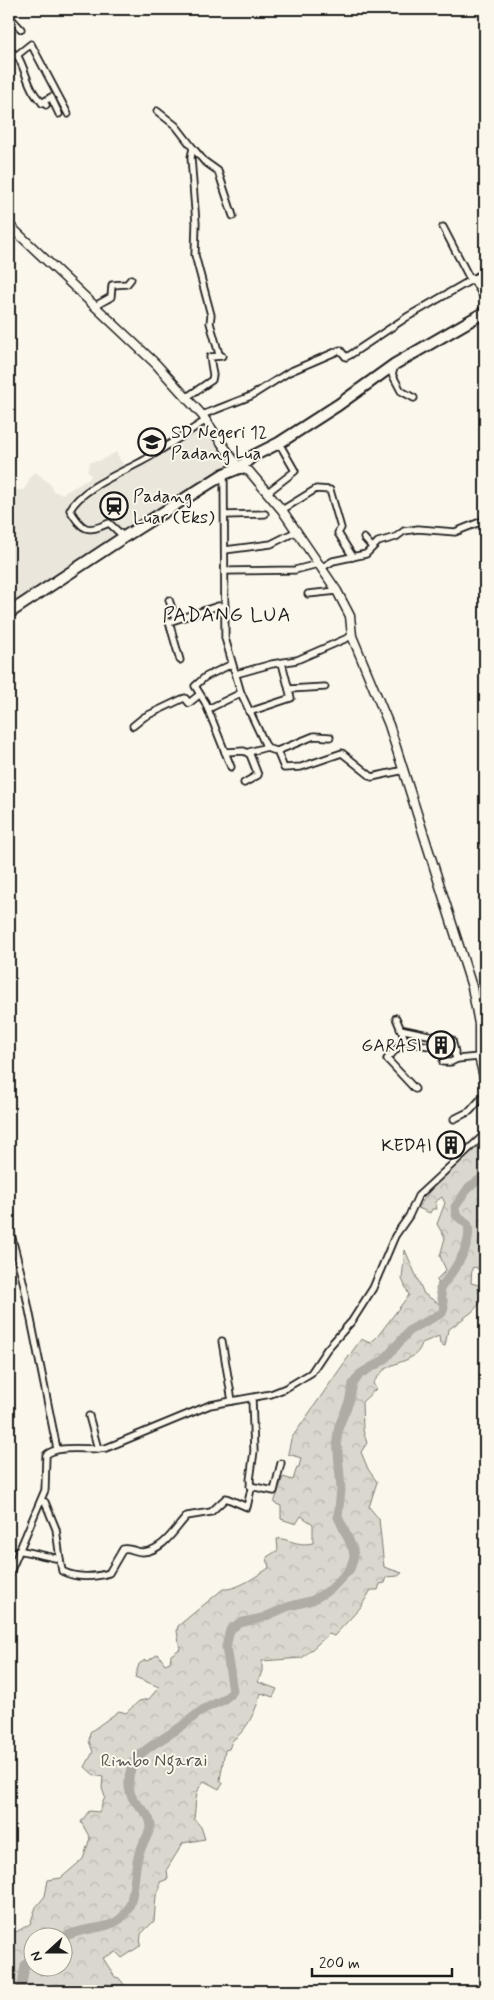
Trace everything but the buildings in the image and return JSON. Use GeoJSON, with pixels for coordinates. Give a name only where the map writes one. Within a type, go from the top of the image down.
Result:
{"type":"FeatureCollection","features":[{"type":"Feature","properties":{"kind":"highway"},"geometry":{"type":"LineString","coordinates":[[9,613],[224,474],[239,468],[253,456],[279,443],[395,364],[485,312]]}},
{"type":"Feature","properties":{"kind":"main road"},"geometry":{"type":"LineString","coordinates":[[9,225],[156,364],[187,397],[239,468],[249,472],[268,492],[338,591],[350,616],[352,636],[389,725],[472,987],[479,1024],[479,1057],[485,1081]]}},
{"type":"Feature","properties":{"kind":"street"},"geometry":{"type":"LineString","coordinates":[[9,16],[21,29]]}},
{"type":"Feature","properties":{"kind":"street"},"geometry":{"type":"LineString","coordinates":[[17,55],[31,44],[68,114]]}},
{"type":"Feature","properties":{"kind":"street"},"geometry":{"type":"LineString","coordinates":[[9,49],[15,56],[17,55],[22,63],[26,80],[44,104],[51,97],[59,114]]}},
{"type":"Feature","properties":{"kind":"street"},"geometry":{"type":"LineString","coordinates":[[157,111],[176,126],[204,161],[218,171],[233,216]]}},
{"type":"Feature","properties":{"kind":"street"},"geometry":{"type":"LineString","coordinates":[[187,397],[212,380],[210,357],[222,356],[219,354],[212,331],[211,315],[195,255],[196,223],[191,157],[193,148]]}},
{"type":"Feature","properties":{"kind":"street"},"geometry":{"type":"LineString","coordinates":[[443,227],[471,279],[485,299]]}},
{"type":"Feature","properties":{"kind":"street"},"geometry":{"type":"LineString","coordinates":[[124,537],[108,523],[93,531],[88,530],[75,518],[70,510],[71,507],[81,496],[146,459],[204,418],[252,396],[289,372],[340,350],[346,357],[350,355],[407,317],[485,272]]}},
{"type":"Feature","properties":{"kind":"street"},"geometry":{"type":"LineString","coordinates":[[95,306],[111,297],[112,285],[127,284],[131,279]]}},
{"type":"Feature","properties":{"kind":"street"},"geometry":{"type":"LineString","coordinates":[[395,364],[392,374],[401,391],[414,398]]}},
{"type":"Feature","properties":{"kind":"street"},"geometry":{"type":"LineString","coordinates":[[268,492],[295,471],[279,443]]}},
{"type":"Feature","properties":{"kind":"street"},"geometry":{"type":"LineString","coordinates":[[224,474],[225,638],[241,693],[267,747]]}},
{"type":"Feature","properties":{"kind":"street"},"geometry":{"type":"LineString","coordinates":[[282,510],[316,490],[330,490],[342,528],[338,533],[353,557]]}},
{"type":"Feature","properties":{"kind":"street"},"geometry":{"type":"LineString","coordinates":[[225,515],[266,514]]}},
{"type":"Feature","properties":{"kind":"street"},"geometry":{"type":"LineString","coordinates":[[226,571],[295,570],[320,566],[333,561],[366,554],[382,540],[396,537],[404,531],[422,529],[455,532],[485,520]]}},
{"type":"Feature","properties":{"kind":"street"},"geometry":{"type":"LineString","coordinates":[[225,550],[271,544],[297,531]]}},
{"type":"Feature","properties":{"kind":"street"},"geometry":{"type":"LineString","coordinates":[[364,538],[372,547]]}},
{"type":"Feature","properties":{"kind":"street"},"geometry":{"type":"LineString","coordinates":[[308,594],[338,591]]}},
{"type":"Feature","properties":{"kind":"street"},"geometry":{"type":"LineString","coordinates":[[169,600],[176,619]]}},
{"type":"Feature","properties":{"kind":"street"},"geometry":{"type":"LineString","coordinates":[[180,660],[169,624],[176,619],[218,606],[224,606]]}},
{"type":"Feature","properties":{"kind":"street"},"geometry":{"type":"LineString","coordinates":[[236,674],[297,660],[352,636]]}},
{"type":"Feature","properties":{"kind":"street"},"geometry":{"type":"LineString","coordinates":[[249,712],[290,699],[282,662]]}},
{"type":"Feature","properties":{"kind":"street"},"geometry":{"type":"LineString","coordinates":[[193,699],[196,683],[232,664]]}},
{"type":"Feature","properties":{"kind":"street"},"geometry":{"type":"LineString","coordinates":[[289,689],[325,687]]}},
{"type":"Feature","properties":{"kind":"street"},"geometry":{"type":"LineString","coordinates":[[208,709],[241,693]]}},
{"type":"Feature","properties":{"kind":"street"},"geometry":{"type":"LineString","coordinates":[[134,726],[144,718],[182,699],[203,698],[231,767]]}},
{"type":"Feature","properties":{"kind":"street"},"geometry":{"type":"LineString","coordinates":[[249,754],[250,751],[267,747],[277,751],[314,736],[330,736]]}},
{"type":"Feature","properties":{"kind":"street"},"geometry":{"type":"LineString","coordinates":[[225,752],[244,751],[249,754],[258,774],[244,783]]}},
{"type":"Feature","properties":{"kind":"street"},"geometry":{"type":"LineString","coordinates":[[277,751],[284,768],[301,767],[342,753],[372,777],[404,770]]}},
{"type":"Feature","properties":{"kind":"street"},"geometry":{"type":"LineString","coordinates":[[396,1018],[404,1041]]}},
{"type":"Feature","properties":{"kind":"street"},"geometry":{"type":"LineString","coordinates":[[400,1029],[452,1040],[458,1058]]}},
{"type":"Feature","properties":{"kind":"street"},"geometry":{"type":"LineString","coordinates":[[404,1041],[455,1052]]}},
{"type":"Feature","properties":{"kind":"street"},"geometry":{"type":"LineString","coordinates":[[404,1041],[387,1059],[415,1089]]}},
{"type":"Feature","properties":{"kind":"street"},"geometry":{"type":"LineString","coordinates":[[443,1062],[451,1062],[458,1058],[479,1057]]}},
{"type":"Feature","properties":{"kind":"street"},"geometry":{"type":"LineString","coordinates":[[454,1119],[470,1111],[485,1094]]}},
{"type":"Feature","properties":{"kind":"street"},"geometry":{"type":"LineString","coordinates":[[9,1575],[45,1490],[46,1455],[58,1449],[98,1450],[210,1406],[252,1399],[286,1388],[311,1373],[327,1349],[352,1321],[373,1288],[395,1236],[409,1216],[418,1196],[485,1134]]}},
{"type":"Feature","properties":{"kind":"street"},"geometry":{"type":"LineString","coordinates":[[9,1226],[24,1285],[58,1449]]}},
{"type":"Feature","properties":{"kind":"street"},"geometry":{"type":"LineString","coordinates":[[222,1341],[232,1402]]}},
{"type":"Feature","properties":{"kind":"street"},"geometry":{"type":"LineString","coordinates":[[40,1501],[45,1502],[56,1529],[62,1571],[68,1576],[109,1573],[122,1549],[128,1548],[144,1552],[156,1549],[177,1530],[187,1516],[211,1512],[226,1498],[247,1507],[254,1451],[252,1399]]}},
{"type":"Feature","properties":{"kind":"street"},"geometry":{"type":"LineString","coordinates":[[89,1416],[98,1450]]}},
{"type":"Feature","properties":{"kind":"street"},"geometry":{"type":"LineString","coordinates":[[250,1486],[274,1491],[281,1463]]}},
{"type":"Feature","properties":{"kind":"street"},"geometry":{"type":"LineString","coordinates":[[18,1550],[60,1559]]}},
{"type":"Feature","properties":{"kind":"street"},"geometry":{"type":"LineString","coordinates":[[9,1989],[13,1991]]}},
{"type":"Feature","properties":{"kind":"shaded area"},"geometry":{"type":"Polygon","coordinates":[[[202,426],[226,455],[228,461],[224,468],[9,607],[9,542],[16,537],[9,525],[9,490],[24,490],[32,474],[36,472],[51,485],[53,491],[62,494],[89,479],[91,476],[87,471],[90,462],[99,461],[116,452],[125,468],[145,457],[136,441],[160,427],[169,442],[202,426]]]}},
{"type":"Feature","properties":{"kind":"green space","name":"Rimbo Ngarai"},"geometry":{"type":"Polygon","coordinates":[[[485,1131],[485,1254],[483,1258],[485,1266],[481,1271],[475,1267],[472,1268],[471,1283],[482,1286],[485,1298],[472,1312],[448,1330],[445,1346],[440,1344],[439,1336],[422,1343],[416,1354],[384,1370],[373,1383],[376,1389],[362,1402],[363,1430],[367,1443],[361,1452],[368,1469],[377,1482],[369,1507],[379,1519],[384,1567],[402,1573],[398,1576],[387,1577],[385,1583],[380,1584],[378,1590],[371,1590],[360,1608],[334,1636],[329,1634],[302,1658],[262,1661],[262,1671],[258,1682],[277,1689],[273,1697],[261,1693],[247,1726],[232,1741],[229,1749],[225,1750],[220,1780],[223,1784],[219,1789],[204,1781],[198,1789],[194,1819],[201,1827],[205,1839],[183,1843],[167,1869],[168,1879],[160,1882],[160,1888],[156,1896],[154,1921],[141,1934],[140,1946],[122,1958],[116,1952],[103,1958],[115,1977],[119,1978],[126,1987],[125,1991],[9,1991],[9,1936],[22,1929],[22,1978],[72,1978],[72,1928],[23,1928],[30,1924],[36,1907],[45,1896],[48,1880],[61,1878],[83,1859],[90,1838],[81,1822],[89,1811],[99,1812],[105,1797],[102,1788],[103,1777],[94,1775],[85,1767],[93,1752],[89,1741],[90,1732],[119,1711],[126,1713],[139,1701],[149,1699],[159,1687],[135,1677],[139,1664],[145,1660],[148,1661],[158,1654],[165,1664],[170,1662],[171,1655],[180,1649],[178,1626],[223,1589],[241,1585],[269,1568],[267,1557],[278,1550],[277,1539],[301,1544],[313,1543],[313,1524],[301,1516],[296,1524],[281,1519],[281,1506],[274,1503],[283,1477],[293,1480],[297,1467],[299,1467],[301,1458],[288,1454],[291,1439],[361,1339],[370,1343],[377,1337],[409,1295],[402,1279],[405,1250],[424,1294],[441,1305],[437,1279],[446,1270],[440,1256],[445,1238],[437,1224],[445,1203],[442,1197],[435,1202],[437,1209],[432,1209],[430,1213],[418,1208],[452,1159],[485,1131]]]}},
{"type":"Feature","properties":{"kind":"waterway"},"geometry":{"type":"LineString","coordinates":[[72,1933],[114,1923],[122,1918],[127,1911],[131,1903],[138,1857],[151,1825],[150,1819],[130,1793],[129,1775],[132,1765],[138,1757],[153,1745],[204,1709],[227,1697],[233,1691],[226,1647],[230,1630],[239,1623],[262,1618],[287,1607],[313,1600],[331,1589],[350,1569],[354,1557],[353,1549],[338,1517],[341,1490],[337,1439],[339,1426],[349,1402],[353,1384],[360,1374],[384,1360],[410,1330],[442,1313],[444,1308],[440,1289],[465,1250],[469,1233],[468,1225],[456,1215],[455,1207],[469,1187],[485,1176]]}},
{"type":"Feature","properties":{"kind":"waterway"},"geometry":{"type":"LineString","coordinates":[[21,1991],[23,1978]]}},
{"type":"Feature","properties":{"kind":"place","name":"SD Negeri 12 Padang Lua"},"geometry":{"type":"Point","coordinates":[152,442]}},
{"type":"Feature","properties":{"kind":"place","name":"Padang Luar (Eks)"},"geometry":{"type":"Point","coordinates":[114,506]}},
{"type":"Feature","properties":{"kind":"place","name":"GARASI"},"geometry":{"type":"Point","coordinates":[441,1045]}},
{"type":"Feature","properties":{"kind":"place","name":"KEDAI"},"geometry":{"type":"Point","coordinates":[451,1145]}},
{"type":"Feature","properties":{"kind":"district","name":"PADANG LUA"},"geometry":{"type":"Point","coordinates":[227,614]}}]}
